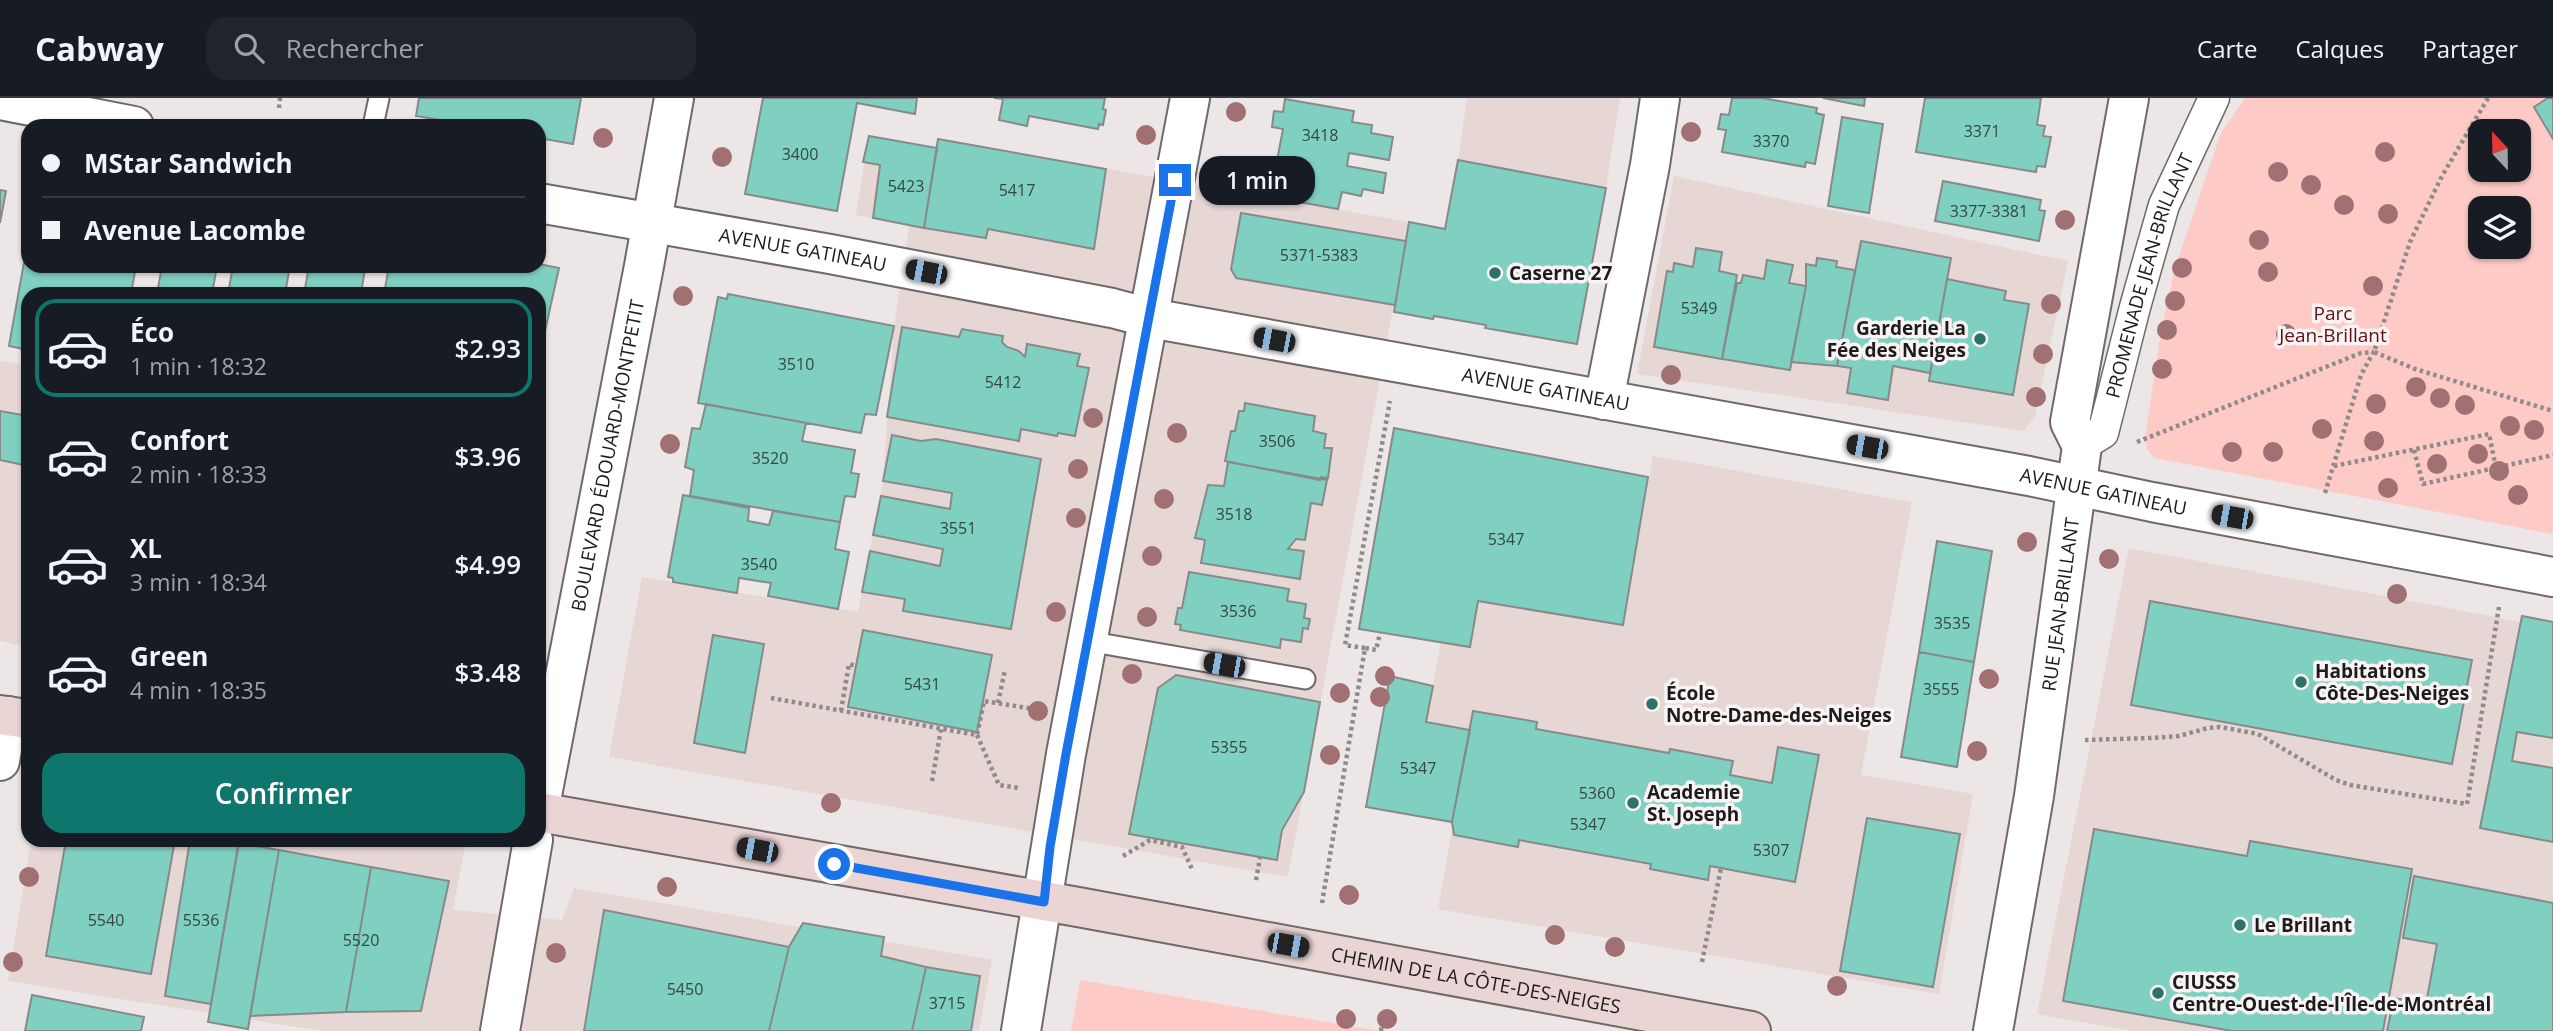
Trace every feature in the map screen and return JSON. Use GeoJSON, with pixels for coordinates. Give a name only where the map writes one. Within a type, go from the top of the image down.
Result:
{"type":"FeatureCollection","features":[{"type":"Feature","properties":{"kind":"main road","name":"CHEMIN DE LA CÔTE-DES-NEIGES"},"geometry":{"type":"LineString","coordinates":[[546,813],[1751,1031]]}},
{"type":"Feature","properties":{"kind":"street","name":"BOULEVARD ÉDOUARD-MONTPETIT"},"geometry":{"type":"LineString","coordinates":[[546,775],[674,98]]}},
{"type":"Feature","properties":{"kind":"street"},"geometry":{"type":"LineString","coordinates":[[1021,1031],[1044,902],[1050,847],[1087,642],[1191,98]]}},
{"type":"Feature","properties":{"kind":"street"},"geometry":{"type":"LineString","coordinates":[[1604,400],[1650,165],[1660,98]]}},
{"type":"Feature","properties":{"kind":"street","name":"RUE JEAN-BRILLANT"},"geometry":{"type":"LineString","coordinates":[[1993,1031],[2034,796],[2076,487],[2081,446],[2070,422],[2129,98]]}},
{"type":"Feature","properties":{"kind":"street","name":"PROMENADE JEAN-BRILLANT"},"geometry":{"type":"LineString","coordinates":[[2081,446],[2103,433],[2164,205],[2214,98]]}},
{"type":"Feature","properties":{"kind":"street"},"geometry":{"type":"LineString","coordinates":[[0,100],[98,119]]}},
{"type":"Feature","properties":{"kind":"street","name":"AVENUE GATINEAU"},"geometry":{"type":"LineString","coordinates":[[546,204],[830,254],[1112,308],[1150,318],[2029,476],[2553,577]]}},
{"type":"Feature","properties":{"kind":"street"},"geometry":{"type":"LineString","coordinates":[[0,761],[12,717]]}},
{"type":"Feature","properties":{"kind":"street"},"geometry":{"type":"LineString","coordinates":[[500,1031],[532,847]]}},
{"type":"Feature","properties":{"kind":"lane"},"geometry":{"type":"LineString","coordinates":[[374,119],[379,98]]}},
{"type":"Feature","properties":{"kind":"lane"},"geometry":{"type":"LineString","coordinates":[[1087,642],[1305,679]]}},
{"type":"Feature","properties":{"kind":"path"},"geometry":{"type":"LineString","coordinates":[[279,107],[280,98]]}},
{"type":"Feature","properties":{"kind":"path"},"geometry":{"type":"LineString","coordinates":[[2325,496],[2361,375],[2374,352],[2410,242],[2442,176],[2488,98]]}},
{"type":"Feature","properties":{"kind":"path"},"geometry":{"type":"LineString","coordinates":[[2137,442],[2361,353],[2374,352],[2415,369],[2553,411]]}},
{"type":"Feature","properties":{"kind":"path"},"geometry":{"type":"LineString","coordinates":[[1380,633],[1376,650],[1345,645],[1391,401]]}},
{"type":"Feature","properties":{"kind":"path"},"geometry":{"type":"LineString","coordinates":[[2334,467],[2488,434],[2496,468]]}},
{"type":"Feature","properties":{"kind":"path"},"geometry":{"type":"LineString","coordinates":[[2414,450],[2423,484],[2553,455]]}},
{"type":"Feature","properties":{"kind":"path"},"geometry":{"type":"LineString","coordinates":[[2085,740],[2179,736],[2208,728],[2249,732],[2258,734],[2336,780],[2350,785],[2467,804],[2499,607]]}},
{"type":"Feature","properties":{"kind":"path"},"geometry":{"type":"LineString","coordinates":[[1322,903],[1366,648]]}},
{"type":"Feature","properties":{"kind":"path"},"geometry":{"type":"LineString","coordinates":[[841,711],[849,664],[856,666]]}},
{"type":"Feature","properties":{"kind":"path"},"geometry":{"type":"LineString","coordinates":[[999,703],[1005,670]]}},
{"type":"Feature","properties":{"kind":"path"},"geometry":{"type":"LineString","coordinates":[[771,698],[977,735]]}},
{"type":"Feature","properties":{"kind":"path"},"geometry":{"type":"LineString","coordinates":[[1020,789],[999,785],[977,735],[984,701],[1034,709]]}},
{"type":"Feature","properties":{"kind":"path"},"geometry":{"type":"LineString","coordinates":[[932,781],[941,729]]}},
{"type":"Feature","properties":{"kind":"path"},"geometry":{"type":"LineString","coordinates":[[1123,856],[1150,840],[1182,847],[1192,869]]}},
{"type":"Feature","properties":{"kind":"path"},"geometry":{"type":"LineString","coordinates":[[1256,880],[1260,858]]}},
{"type":"Feature","properties":{"kind":"path"},"geometry":{"type":"LineString","coordinates":[[1702,962],[1721,869]]}},
{"type":"Feature","properties":{"kind":"path"},"geometry":{"type":"LineString","coordinates":[[1381,1031],[1382,1022]]}},
{"type":"Feature","properties":{"kind":"shaded area"},"geometry":{"type":"Polygon","coordinates":[[[1467,98],[1620,98],[1606,188],[1458,160],[1467,98]]]}},
{"type":"Feature","properties":{"kind":"shaded area"},"geometry":{"type":"Polygon","coordinates":[[[869,136],[937,148],[938,139],[1409,222],[1288,877],[609,757],[642,577],[858,612],[883,481],[894,326],[909,225],[856,215],[869,136]]]}},
{"type":"Feature","properties":{"kind":"shaded area"},"geometry":{"type":"Polygon","coordinates":[[[1674,176],[2068,261],[2035,417],[2024,431],[1637,374],[1674,176]]]}},
{"type":"Feature","properties":{"kind":"shaded area"},"geometry":{"type":"Polygon","coordinates":[[[0,361],[21,364],[21,646],[0,641],[0,361]]]}},
{"type":"Feature","properties":{"kind":"shaded area","name":"École Notre-Dame-des-Neiges"},"geometry":{"type":"Polygon","coordinates":[[[1653,456],[1912,502],[1861,775],[1973,794],[1939,994],[1438,909],[1470,730],[1426,722],[1441,642],[1470,647],[1478,601],[1623,625],[1653,456]]]}},
{"type":"Feature","properties":{"kind":"shaded area"},"geometry":{"type":"Polygon","coordinates":[[[2129,548],[2553,628],[2553,1031],[2133,1031],[2037,1014],[2129,548]]]}},
{"type":"Feature","properties":{"kind":"shaded area"},"geometry":{"type":"Polygon","coordinates":[[[30,847],[465,847],[453,910],[562,920],[574,888],[992,960],[979,1031],[322,1031],[8,981],[30,847]]]}},
{"type":"Feature","properties":{"kind":"green space","name":"Parc Jean-Brillant"},"geometry":{"type":"Polygon","coordinates":[[[2245,98],[2553,98],[2553,534],[2155,458],[2147,449],[2146,431],[2159,344],[2174,271],[2221,133],[2245,98]]]}},
{"type":"Feature","properties":{"kind":"green space"},"geometry":{"type":"Polygon","coordinates":[[[1080,980],[1379,1031],[1071,1031],[1080,980]]]}},
{"type":"Feature","properties":{"kind":"building"},"geometry":{"type":"Polygon","coordinates":[[[419,98],[581,98],[573,144],[546,139],[546,119],[434,119],[416,116],[419,98]]]}},
{"type":"Feature","properties":{"kind":"building"},"geometry":{"type":"Polygon","coordinates":[[[763,98],[917,98],[915,114],[857,103],[837,211],[745,194],[763,98]]]}},
{"type":"Feature","properties":{"kind":"building"},"geometry":{"type":"Polygon","coordinates":[[[994,98],[1105,98],[1103,109],[1106,110],[1103,125],[1099,124],[1098,129],[1029,116],[1027,126],[999,120],[1003,99],[994,98]]]}},
{"type":"Feature","properties":{"kind":"building"},"geometry":{"type":"Polygon","coordinates":[[[1732,98],[1763,98],[1817,108],[1816,113],[1824,115],[1815,164],[1806,162],[1805,167],[1722,152],[1726,130],[1718,129],[1721,114],[1729,115],[1732,98]]]}},
{"type":"Feature","properties":{"kind":"building"},"geometry":{"type":"Polygon","coordinates":[[[1823,98],[1865,98],[1864,106],[1823,98]]]}},
{"type":"Feature","properties":{"kind":"building"},"geometry":{"type":"Polygon","coordinates":[[[1925,98],[2041,98],[2037,125],[2045,126],[2043,136],[2051,137],[2045,167],[2037,166],[2036,172],[1916,152],[1925,98]]]}},
{"type":"Feature","properties":{"kind":"building"},"geometry":{"type":"Polygon","coordinates":[[[2548,98],[2553,98],[2553,139],[2534,107],[2548,98]]]}},
{"type":"Feature","properties":{"kind":"building"},"geometry":{"type":"Polygon","coordinates":[[[1285,99],[1354,111],[1352,122],[1372,125],[1371,133],[1393,137],[1389,160],[1349,153],[1347,166],[1386,173],[1383,193],[1363,189],[1361,196],[1342,192],[1338,209],[1271,197],[1273,187],[1263,185],[1266,164],[1276,166],[1283,129],[1272,127],[1274,111],[1283,112],[1285,99]]]}},
{"type":"Feature","properties":{"kind":"building"},"geometry":{"type":"Polygon","coordinates":[[[1842,117],[1883,124],[1869,213],[1828,206],[1842,117]]]}},
{"type":"Feature","properties":{"kind":"building"},"geometry":{"type":"Polygon","coordinates":[[[869,136],[937,148],[924,228],[873,218],[880,165],[863,162],[869,136]]]}},
{"type":"Feature","properties":{"kind":"building"},"geometry":{"type":"Polygon","coordinates":[[[938,139],[1106,169],[1094,249],[988,229],[986,238],[924,228],[938,139]]]}},
{"type":"Feature","properties":{"kind":"building","name":"Caserne 27"},"geometry":{"type":"Polygon","coordinates":[[[1458,160],[1606,188],[1577,344],[1485,328],[1486,325],[1394,312],[1409,222],[1445,229],[1458,160]]]}},
{"type":"Feature","properties":{"kind":"building"},"geometry":{"type":"Polygon","coordinates":[[[1943,181],[2041,200],[2039,210],[2045,211],[2039,241],[1935,221],[1943,181]]]}},
{"type":"Feature","properties":{"kind":"building"},"geometry":{"type":"Polygon","coordinates":[[[0,190],[6,191],[0,223],[0,190]]]}},
{"type":"Feature","properties":{"kind":"building"},"geometry":{"type":"Polygon","coordinates":[[[1241,213],[1406,241],[1395,305],[1236,278],[1231,269],[1241,213]]]}},
{"type":"Feature","properties":{"kind":"building"},"geometry":{"type":"Polygon","coordinates":[[[1861,241],[1951,258],[1930,373],[1893,366],[1888,400],[1847,393],[1851,368],[1837,366],[1861,241]]]}},
{"type":"Feature","properties":{"kind":"building"},"geometry":{"type":"Polygon","coordinates":[[[1696,248],[1722,252],[1719,271],[1737,275],[1722,359],[1654,347],[1667,271],[1673,272],[1674,263],[1693,267],[1696,248]]]}},
{"type":"Feature","properties":{"kind":"building"},"geometry":{"type":"Polygon","coordinates":[[[1817,258],[1837,261],[1836,267],[1855,270],[1837,366],[1791,362],[1806,286],[1806,264],[1816,266],[1817,258]]]}},
{"type":"Feature","properties":{"kind":"building"},"geometry":{"type":"Polygon","coordinates":[[[1767,260],[1793,265],[1789,283],[1806,286],[1790,370],[1722,359],[1737,283],[1741,283],[1743,275],[1764,279],[1767,260]]]}},
{"type":"Feature","properties":{"kind":"building"},"geometry":{"type":"Polygon","coordinates":[[[546,265],[559,268],[546,326],[546,287],[385,287],[388,273],[546,273],[546,265]]]}},
{"type":"Feature","properties":{"kind":"building"},"geometry":{"type":"Polygon","coordinates":[[[22,273],[135,273],[132,287],[21,287],[21,349],[9,346],[22,273]]]}},
{"type":"Feature","properties":{"kind":"building"},"geometry":{"type":"Polygon","coordinates":[[[161,273],[216,273],[213,287],[158,287],[161,273]]]}},
{"type":"Feature","properties":{"kind":"building"},"geometry":{"type":"Polygon","coordinates":[[[232,273],[289,273],[286,287],[229,287],[232,273]]]}},
{"type":"Feature","properties":{"kind":"building"},"geometry":{"type":"Polygon","coordinates":[[[308,273],[364,273],[362,287],[305,287],[308,273]]]}},
{"type":"Feature","properties":{"kind":"building","name":"Garderie La Fée des Neiges"},"geometry":{"type":"Polygon","coordinates":[[[1947,279],[2006,291],[2004,300],[2029,304],[2013,395],[1929,381],[1947,279]]]}},
{"type":"Feature","properties":{"kind":"building"},"geometry":{"type":"Polygon","coordinates":[[[728,294],[894,326],[876,415],[865,414],[861,433],[698,403],[718,297],[727,299],[728,294]]]}},
{"type":"Feature","properties":{"kind":"building"},"geometry":{"type":"Polygon","coordinates":[[[902,327],[959,337],[962,329],[1003,336],[1002,342],[1007,347],[1019,351],[1025,357],[1027,344],[1080,354],[1077,366],[1089,368],[1075,436],[1058,433],[1057,436],[1021,429],[1019,441],[887,417],[902,327]]]}},
{"type":"Feature","properties":{"kind":"building"},"geometry":{"type":"Polygon","coordinates":[[[1245,403],[1315,416],[1313,431],[1326,434],[1324,448],[1332,448],[1328,478],[1321,477],[1320,480],[1225,461],[1231,431],[1235,431],[1239,411],[1244,411],[1245,403]]]}},
{"type":"Feature","properties":{"kind":"building"},"geometry":{"type":"Polygon","coordinates":[[[706,404],[806,423],[802,441],[855,450],[851,473],[859,474],[855,497],[845,496],[840,522],[690,496],[694,470],[685,467],[692,428],[700,429],[706,404]]]}},
{"type":"Feature","properties":{"kind":"building"},"geometry":{"type":"Polygon","coordinates":[[[0,411],[21,415],[21,464],[0,460],[0,411]]]}},
{"type":"Feature","properties":{"kind":"building"},"geometry":{"type":"Polygon","coordinates":[[[1394,428],[1648,477],[1623,625],[1478,601],[1470,647],[1359,629],[1394,428]]]}},
{"type":"Feature","properties":{"kind":"building"},"geometry":{"type":"Polygon","coordinates":[[[892,435],[921,441],[936,439],[1041,459],[1011,629],[903,611],[905,599],[862,592],[870,551],[940,566],[943,549],[873,535],[881,496],[950,509],[952,493],[883,481],[892,435]]]}},
{"type":"Feature","properties":{"kind":"building"},"geometry":{"type":"Polygon","coordinates":[[[1228,462],[1327,480],[1322,505],[1311,503],[1305,540],[1296,539],[1288,549],[1304,551],[1300,579],[1201,563],[1205,540],[1195,538],[1208,485],[1224,486],[1228,462]]]}},
{"type":"Feature","properties":{"kind":"building"},"geometry":{"type":"Polygon","coordinates":[[[683,495],[749,508],[748,521],[769,525],[773,511],[840,522],[835,549],[849,552],[838,609],[768,596],[771,583],[739,578],[737,593],[673,582],[673,578],[668,577],[683,495]]]}},
{"type":"Feature","properties":{"kind":"building"},"geometry":{"type":"Polygon","coordinates":[[[1937,541],[1992,551],[1974,662],[1919,652],[1937,541]]]}},
{"type":"Feature","properties":{"kind":"building"},"geometry":{"type":"Polygon","coordinates":[[[1189,572],[1289,589],[1287,601],[1306,604],[1304,618],[1310,619],[1308,629],[1303,628],[1301,642],[1281,639],[1280,648],[1180,630],[1181,625],[1175,624],[1178,608],[1182,608],[1189,572]]]}},
{"type":"Feature","properties":{"kind":"building","name":"Habitations Côte-Des-Neiges"},"geometry":{"type":"Polygon","coordinates":[[[2150,601],[2472,660],[2452,764],[2131,705],[2150,601]]]}},
{"type":"Feature","properties":{"kind":"building"},"geometry":{"type":"Polygon","coordinates":[[[2522,616],[2553,622],[2553,738],[2517,732],[2512,761],[2553,768],[2553,842],[2480,828],[2522,616]]]}},
{"type":"Feature","properties":{"kind":"building"},"geometry":{"type":"Polygon","coordinates":[[[863,630],[992,655],[977,732],[848,707],[863,630]]]}},
{"type":"Feature","properties":{"kind":"building"},"geometry":{"type":"Polygon","coordinates":[[[713,635],[764,644],[745,753],[694,743],[713,635]]]}},
{"type":"Feature","properties":{"kind":"building"},"geometry":{"type":"Polygon","coordinates":[[[1919,652],[1974,662],[1957,767],[1901,757],[1919,652]]]}},
{"type":"Feature","properties":{"kind":"building"},"geometry":{"type":"Polygon","coordinates":[[[1176,675],[1320,702],[1304,792],[1282,830],[1277,860],[1129,834],[1158,688],[1176,675]]]}},
{"type":"Feature","properties":{"kind":"building"},"geometry":{"type":"Polygon","coordinates":[[[1390,676],[1433,686],[1426,722],[1470,730],[1452,822],[1366,807],[1390,676]]]}},
{"type":"Feature","properties":{"kind":"building","name":"Academie St. Joseph"},"geometry":{"type":"Polygon","coordinates":[[[1473,711],[1537,722],[1536,729],[1669,753],[1670,749],[1733,761],[1730,775],[1772,783],[1778,747],[1819,755],[1795,882],[1710,866],[1708,880],[1650,869],[1651,864],[1519,840],[1518,847],[1454,835],[1452,822],[1473,711]]]}},
{"type":"Feature","properties":{"kind":"building"},"geometry":{"type":"Polygon","coordinates":[[[1867,818],[1960,834],[1933,987],[1840,971],[1867,818]]]}},
{"type":"Feature","properties":{"kind":"building","name":"Le Brillant"},"geometry":{"type":"Polygon","coordinates":[[[2094,829],[2247,856],[2250,841],[2412,869],[2383,1031],[2232,1031],[2063,1001],[2094,829]]]}},
{"type":"Feature","properties":{"kind":"building"},"geometry":{"type":"Polygon","coordinates":[[[65,847],[174,847],[151,974],[46,956],[65,847]]]}},
{"type":"Feature","properties":{"kind":"building"},"geometry":{"type":"Polygon","coordinates":[[[189,847],[238,847],[211,1004],[165,996],[189,847]]]}},
{"type":"Feature","properties":{"kind":"building"},"geometry":{"type":"Polygon","coordinates":[[[238,847],[279,850],[248,1029],[208,1022],[238,847]]]}},
{"type":"Feature","properties":{"kind":"building"},"geometry":{"type":"Polygon","coordinates":[[[279,850],[371,867],[346,1012],[250,1016],[279,850]]]}},
{"type":"Feature","properties":{"kind":"building"},"geometry":{"type":"Polygon","coordinates":[[[371,867],[449,881],[421,1011],[346,1012],[371,867]]]}},
{"type":"Feature","properties":{"kind":"building"},"geometry":{"type":"Polygon","coordinates":[[[2414,876],[2553,903],[2553,1031],[2387,1031],[2394,998],[2426,1004],[2437,944],[2403,938],[2414,876]]]}},
{"type":"Feature","properties":{"kind":"building"},"geometry":{"type":"Polygon","coordinates":[[[604,910],[789,947],[769,1031],[584,1031],[604,910]]]}},
{"type":"Feature","properties":{"kind":"building"},"geometry":{"type":"Polygon","coordinates":[[[803,923],[884,937],[881,956],[926,967],[912,1031],[769,1031],[789,947],[803,923]]]}},
{"type":"Feature","properties":{"kind":"building"},"geometry":{"type":"Polygon","coordinates":[[[926,967],[980,976],[971,1031],[912,1031],[926,967]]]}},
{"type":"Feature","properties":{"kind":"building"},"geometry":{"type":"Polygon","coordinates":[[[32,995],[144,1017],[141,1031],[25,1031],[32,995]]]}},
{"type":"Feature","properties":{"kind":"place","name":"Caserne 27"},"geometry":{"type":"Point","coordinates":[1495,273]}},
{"type":"Feature","properties":{"kind":"place","name":"Garderie La Fée des Neiges"},"geometry":{"type":"Point","coordinates":[1980,339]}},
{"type":"Feature","properties":{"kind":"place","name":"Habitations Côte-Des-Neiges"},"geometry":{"type":"Point","coordinates":[2301,682]}},
{"type":"Feature","properties":{"kind":"place","name":"École Notre-Dame-des-Neiges"},"geometry":{"type":"Point","coordinates":[1652,704]}},
{"type":"Feature","properties":{"kind":"place","name":"Academie St. Joseph"},"geometry":{"type":"Point","coordinates":[1633,803]}},
{"type":"Feature","properties":{"kind":"place","name":"Le Brillant"},"geometry":{"type":"Point","coordinates":[2240,925]}},
{"type":"Feature","properties":{"kind":"place","name":"CIUSSS Centre-Ouest-de-l'Île-de-Montréal"},"geometry":{"type":"Point","coordinates":[2158,993]}},
{"type":"Feature","properties":{"kind":"route"},"geometry":{"type":"LineString","coordinates":[[834,864],[1044,902],[1050,847],[1066,754],[1175,180]]}}]}
